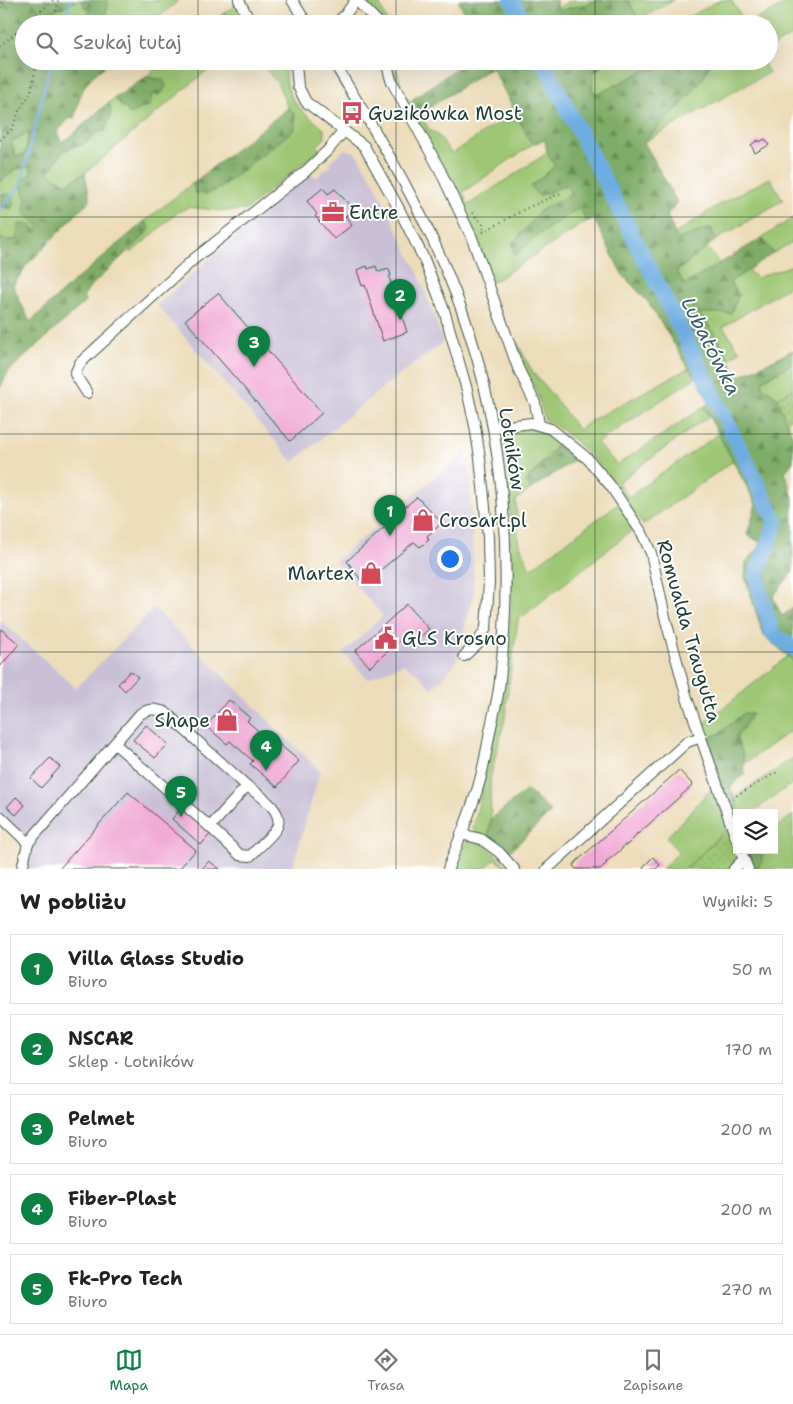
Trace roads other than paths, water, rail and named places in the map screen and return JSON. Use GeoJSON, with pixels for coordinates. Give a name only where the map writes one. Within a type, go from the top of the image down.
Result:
{"type":"FeatureCollection","features":[{"type":"Feature","properties":{"kind":"street"},"geometry":{"type":"LineString","coordinates":[[239,0],[246,15]]}},
{"type":"Feature","properties":{"kind":"street"},"geometry":{"type":"LineString","coordinates":[[292,0],[301,15]]}},
{"type":"Feature","properties":{"kind":"street"},"geometry":{"type":"LineString","coordinates":[[345,15],[356,0],[371,15]]}},
{"type":"Feature","properties":{"kind":"street"},"geometry":{"type":"LineString","coordinates":[[297,70],[298,86],[306,102],[364,146],[388,187],[424,259],[444,310],[468,390],[476,426],[481,468],[488,537],[489,582],[486,628],[477,644],[464,656]]}},
{"type":"Feature","properties":{"kind":"street","name":"Lotników"},"geometry":{"type":"LineString","coordinates":[[338,70],[396,165],[430,232],[459,302],[494,428],[504,514],[506,580],[500,681],[480,783],[448,869]]}},
{"type":"Feature","properties":{"kind":"street"},"geometry":{"type":"LineString","coordinates":[[388,70],[391,80],[439,168],[472,238],[518,368],[535,403],[539,424],[531,423],[494,428]]}},
{"type":"Feature","properties":{"kind":"street"},"geometry":{"type":"LineString","coordinates":[[87,393],[75,374],[80,363],[193,258],[306,171],[344,131]]}},
{"type":"Feature","properties":{"kind":"street","name":"Romualda Traugutta"},"geometry":{"type":"LineString","coordinates":[[539,424],[551,429],[588,459],[610,485],[642,532],[651,553],[665,617],[687,698],[733,829]]}},
{"type":"Feature","properties":{"kind":"street"},"geometry":{"type":"LineString","coordinates":[[22,869],[28,843],[140,714],[146,710],[155,709],[165,712],[272,806],[278,818],[277,828],[250,856],[240,855],[115,744]]}},
{"type":"Feature","properties":{"kind":"street"},"geometry":{"type":"LineString","coordinates":[[547,869],[687,742],[701,737]]}},
{"type":"Feature","properties":{"kind":"street"},"geometry":{"type":"LineString","coordinates":[[210,827],[247,786]]}},
{"type":"Feature","properties":{"kind":"street"},"geometry":{"type":"LineString","coordinates":[[0,816],[28,843]]}},
{"type":"Feature","properties":{"kind":"street"},"geometry":{"type":"LineString","coordinates":[[461,834],[481,839],[499,852],[514,869]]}},
{"type":"Feature","properties":{"kind":"street"},"geometry":{"type":"LineString","coordinates":[[734,869],[744,860]]}},
{"type":"Feature","properties":{"kind":"waterway"},"geometry":{"type":"LineString","coordinates":[[66,15],[71,0]]}},
{"type":"Feature","properties":{"kind":"waterway","name":"Lubatówka"},"geometry":{"type":"LineString","coordinates":[[512,0],[520,15]]}},
{"type":"Feature","properties":{"kind":"waterway"},"geometry":{"type":"LineString","coordinates":[[0,210],[21,184],[49,70]]}},
{"type":"Feature","properties":{"kind":"waterway","name":"Lubatówka"},"geometry":{"type":"LineString","coordinates":[[548,70],[697,361],[776,522],[756,577],[772,633],[793,648]]}},
{"type":"Feature","properties":{"kind":"place","name":"Guzikówka Most"},"geometry":{"type":"Point","coordinates":[352,113]}},
{"type":"Feature","properties":{"kind":"place","name":"Entre"},"geometry":{"type":"Point","coordinates":[333,212]}},
{"type":"Feature","properties":{"kind":"place","name":"NSCAR"},"geometry":{"type":"Point","coordinates":[400,320]}},
{"type":"Feature","properties":{"kind":"place","name":"Pelmet"},"geometry":{"type":"Point","coordinates":[254,367]}},
{"type":"Feature","properties":{"kind":"place","name":"Crosart.pl"},"geometry":{"type":"Point","coordinates":[423,520]}},
{"type":"Feature","properties":{"kind":"place","name":"Villa Glass Studio"},"geometry":{"type":"Point","coordinates":[390,536]}},
{"type":"Feature","properties":{"kind":"place","name":"Martex"},"geometry":{"type":"Point","coordinates":[371,573]}},
{"type":"Feature","properties":{"kind":"place","name":"GLS Krosno"},"geometry":{"type":"Point","coordinates":[386,638]}},
{"type":"Feature","properties":{"kind":"place","name":"Shape"},"geometry":{"type":"Point","coordinates":[227,720]}},
{"type":"Feature","properties":{"kind":"place","name":"Fiber-Plast"},"geometry":{"type":"Point","coordinates":[266,771]}},
{"type":"Feature","properties":{"kind":"place","name":"Fk-Pro Tech"},"geometry":{"type":"Point","coordinates":[181,817]}}]}
